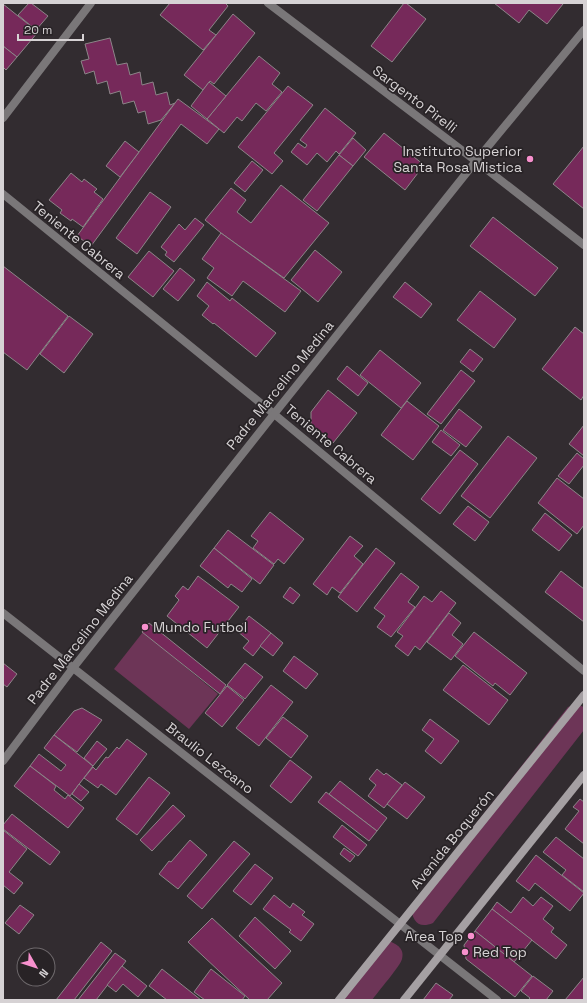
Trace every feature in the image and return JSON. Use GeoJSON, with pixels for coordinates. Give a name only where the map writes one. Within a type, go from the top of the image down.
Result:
{"type":"FeatureCollection","features":[{"type":"Feature","properties":{"kind":"street"},"geometry":{"type":"LineString","coordinates":[[3,118],[92,3]]}},
{"type":"Feature","properties":{"kind":"street","name":"Sargento Pirelli"},"geometry":{"type":"LineString","coordinates":[[268,3],[584,245]]}},
{"type":"Feature","properties":{"kind":"street","name":"Padre Marcelino Medina"},"geometry":{"type":"LineString","coordinates":[[3,761],[73,668],[274,414],[476,161],[584,30]]}},
{"type":"Feature","properties":{"kind":"street","name":"Teniente Cabrera"},"geometry":{"type":"LineString","coordinates":[[3,194],[274,414],[584,672]]}},
{"type":"Feature","properties":{"kind":"street","name":"Braulio Lezcano"},"geometry":{"type":"LineString","coordinates":[[3,612],[497,1000]]}},
{"type":"Feature","properties":{"kind":"street","name":"Avenida Boquerón"},"geometry":{"type":"LineString","coordinates":[[339,1000],[584,694]]}},
{"type":"Feature","properties":{"kind":"street"},"geometry":{"type":"LineString","coordinates":[[404,1000],[584,775]]}},
{"type":"Feature","properties":{"kind":"shaded area"},"geometry":{"type":"Polygon","coordinates":[[[143,632],[218,694],[189,729],[114,669],[143,632]]]}},
{"type":"Feature","properties":{"kind":"shaded area"},"geometry":{"type":"Polygon","coordinates":[[[576,704],[584,707],[584,730],[433,923],[423,925],[414,920],[411,906],[568,707],[576,704]]]}},
{"type":"Feature","properties":{"kind":"shaded area"},"geometry":{"type":"Polygon","coordinates":[[[389,941],[400,947],[403,955],[402,959],[372,1000],[337,1000],[389,941]]]}},
{"type":"Feature","properties":{"kind":"building"},"geometry":{"type":"Polygon","coordinates":[[[29,3],[48,16],[36,30],[18,15],[29,3]]]}},
{"type":"Feature","properties":{"kind":"building"},"geometry":{"type":"Polygon","coordinates":[[[170,3],[225,3],[228,6],[209,30],[216,35],[203,50],[160,15],[170,3]]]}},
{"type":"Feature","properties":{"kind":"building"},"geometry":{"type":"Polygon","coordinates":[[[404,3],[426,19],[392,62],[371,46],[404,3]]]}},
{"type":"Feature","properties":{"kind":"building"},"geometry":{"type":"Polygon","coordinates":[[[494,3],[563,4],[547,24],[529,10],[519,23],[494,3]]]}},
{"type":"Feature","properties":{"kind":"building"},"geometry":{"type":"Polygon","coordinates":[[[3,4],[38,32],[17,57],[3,46],[3,4]]]}},
{"type":"Feature","properties":{"kind":"building"},"geometry":{"type":"Polygon","coordinates":[[[233,14],[255,33],[214,84],[210,81],[203,90],[184,75],[233,14]]]}},
{"type":"Feature","properties":{"kind":"building"},"geometry":{"type":"Polygon","coordinates":[[[110,38],[117,65],[127,63],[130,75],[140,72],[142,85],[153,82],[156,95],[167,92],[170,105],[175,103],[161,120],[148,124],[145,111],[138,113],[134,101],[123,104],[120,91],[110,94],[107,81],[97,84],[94,71],[85,74],[81,61],[89,59],[85,44],[110,38]]]}},
{"type":"Feature","properties":{"kind":"building"},"geometry":{"type":"Polygon","coordinates":[[[3,46],[17,57],[6,70],[3,67],[3,46]]]}},
{"type":"Feature","properties":{"kind":"building"},"geometry":{"type":"Polygon","coordinates":[[[259,56],[280,73],[272,84],[282,92],[266,111],[256,103],[242,121],[237,117],[224,133],[207,119],[259,56]]]}},
{"type":"Feature","properties":{"kind":"building"},"geometry":{"type":"Polygon","coordinates":[[[209,82],[226,96],[207,119],[191,106],[209,82]]]}},
{"type":"Feature","properties":{"kind":"building"},"geometry":{"type":"Polygon","coordinates":[[[288,86],[313,105],[274,153],[283,161],[272,174],[238,147],[288,86]]]}},
{"type":"Feature","properties":{"kind":"building"},"geometry":{"type":"Polygon","coordinates":[[[178,99],[219,129],[207,144],[181,124],[91,246],[77,236],[178,99]]]}},
{"type":"Feature","properties":{"kind":"building"},"geometry":{"type":"Polygon","coordinates":[[[325,108],[356,133],[339,154],[336,151],[327,162],[317,153],[307,165],[291,152],[298,143],[305,148],[307,145],[300,140],[325,108]]]}},
{"type":"Feature","properties":{"kind":"building"},"geometry":{"type":"Polygon","coordinates":[[[384,133],[424,165],[405,190],[364,157],[384,133]]]}},
{"type":"Feature","properties":{"kind":"building"},"geometry":{"type":"Polygon","coordinates":[[[353,138],[366,150],[353,166],[339,155],[353,138]]]}},
{"type":"Feature","properties":{"kind":"building"},"geometry":{"type":"Polygon","coordinates":[[[125,141],[139,152],[120,177],[106,166],[125,141]]]}},
{"type":"Feature","properties":{"kind":"building"},"geometry":{"type":"Polygon","coordinates":[[[584,146],[584,209],[553,184],[584,146]]]}},
{"type":"Feature","properties":{"kind":"building"},"geometry":{"type":"Polygon","coordinates":[[[339,155],[353,166],[317,211],[303,200],[339,155]]]}},
{"type":"Feature","properties":{"kind":"building"},"geometry":{"type":"Polygon","coordinates":[[[252,161],[263,170],[245,192],[234,183],[252,161]]]}},
{"type":"Feature","properties":{"kind":"building"},"geometry":{"type":"Polygon","coordinates":[[[71,173],[82,182],[84,179],[97,189],[94,192],[103,199],[83,227],[60,213],[62,210],[49,200],[71,173]]]}},
{"type":"Feature","properties":{"kind":"building"},"geometry":{"type":"Polygon","coordinates":[[[281,185],[329,223],[284,278],[205,220],[231,188],[246,200],[237,212],[251,223],[281,185]]]}},
{"type":"Feature","properties":{"kind":"building"},"geometry":{"type":"Polygon","coordinates":[[[150,192],[171,207],[137,254],[116,238],[150,192]]]}},
{"type":"Feature","properties":{"kind":"building"},"geometry":{"type":"Polygon","coordinates":[[[493,217],[558,268],[535,296],[470,246],[493,217]]]}},
{"type":"Feature","properties":{"kind":"building"},"geometry":{"type":"Polygon","coordinates":[[[195,218],[204,225],[174,262],[165,255],[167,252],[161,247],[179,224],[185,230],[195,218]]]}},
{"type":"Feature","properties":{"kind":"building"},"geometry":{"type":"Polygon","coordinates":[[[221,233],[301,291],[285,312],[243,281],[232,296],[207,278],[214,268],[202,259],[221,233]]]}},
{"type":"Feature","properties":{"kind":"building"},"geometry":{"type":"Polygon","coordinates":[[[315,250],[342,272],[318,302],[291,280],[315,250]]]}},
{"type":"Feature","properties":{"kind":"building"},"geometry":{"type":"Polygon","coordinates":[[[149,251],[174,271],[153,297],[128,277],[149,251]]]}},
{"type":"Feature","properties":{"kind":"building"},"geometry":{"type":"Polygon","coordinates":[[[3,266],[68,316],[27,370],[3,352],[3,266]]]}},
{"type":"Feature","properties":{"kind":"building"},"geometry":{"type":"Polygon","coordinates":[[[180,268],[195,280],[178,301],[163,289],[180,268]]]}},
{"type":"Feature","properties":{"kind":"building"},"geometry":{"type":"Polygon","coordinates":[[[207,282],[230,301],[232,298],[276,333],[256,357],[202,315],[209,306],[197,296],[207,282]]]}},
{"type":"Feature","properties":{"kind":"building"},"geometry":{"type":"Polygon","coordinates":[[[405,282],[432,304],[421,318],[393,297],[405,282]]]}},
{"type":"Feature","properties":{"kind":"building"},"geometry":{"type":"Polygon","coordinates":[[[480,291],[516,319],[494,348],[457,320],[480,291]]]}},
{"type":"Feature","properties":{"kind":"building"},"geometry":{"type":"Polygon","coordinates":[[[69,316],[93,334],[64,373],[40,354],[69,316]]]}},
{"type":"Feature","properties":{"kind":"building"},"geometry":{"type":"Polygon","coordinates":[[[575,327],[584,334],[584,395],[581,400],[542,369],[575,327]]]}},
{"type":"Feature","properties":{"kind":"building"},"geometry":{"type":"Polygon","coordinates":[[[470,349],[483,359],[473,372],[460,362],[470,349]]]}},
{"type":"Feature","properties":{"kind":"building"},"geometry":{"type":"Polygon","coordinates":[[[380,350],[421,383],[401,408],[360,375],[380,350]]]}},
{"type":"Feature","properties":{"kind":"building"},"geometry":{"type":"Polygon","coordinates":[[[347,366],[368,383],[358,396],[337,379],[347,366]]]}},
{"type":"Feature","properties":{"kind":"building"},"geometry":{"type":"Polygon","coordinates":[[[461,370],[475,381],[441,424],[427,414],[461,370]]]}},
{"type":"Feature","properties":{"kind":"building"},"geometry":{"type":"Polygon","coordinates":[[[328,390],[357,413],[333,443],[311,425],[311,412],[328,390]]]}},
{"type":"Feature","properties":{"kind":"building"},"geometry":{"type":"Polygon","coordinates":[[[407,401],[439,426],[413,460],[381,435],[407,401]]]}},
{"type":"Feature","properties":{"kind":"building"},"geometry":{"type":"Polygon","coordinates":[[[459,409],[482,427],[466,447],[443,430],[459,409]]]}},
{"type":"Feature","properties":{"kind":"building"},"geometry":{"type":"Polygon","coordinates":[[[584,425],[584,456],[569,444],[584,425]]]}},
{"type":"Feature","properties":{"kind":"building"},"geometry":{"type":"Polygon","coordinates":[[[441,430],[460,445],[451,456],[432,442],[441,430]]]}},
{"type":"Feature","properties":{"kind":"building"},"geometry":{"type":"Polygon","coordinates":[[[508,436],[537,458],[490,518],[461,496],[508,436]]]}},
{"type":"Feature","properties":{"kind":"building"},"geometry":{"type":"Polygon","coordinates":[[[460,450],[478,464],[440,514],[421,499],[460,450]]]}},
{"type":"Feature","properties":{"kind":"building"},"geometry":{"type":"Polygon","coordinates":[[[577,453],[584,459],[584,465],[569,484],[558,476],[577,453]]]}},
{"type":"Feature","properties":{"kind":"building"},"geometry":{"type":"Polygon","coordinates":[[[557,478],[584,499],[584,525],[577,534],[538,503],[557,478]]]}},
{"type":"Feature","properties":{"kind":"building"},"geometry":{"type":"Polygon","coordinates":[[[468,506],[489,522],[475,541],[453,524],[468,506]]]}},
{"type":"Feature","properties":{"kind":"building"},"geometry":{"type":"Polygon","coordinates":[[[270,512],[304,539],[284,564],[278,559],[274,564],[253,548],[258,541],[251,536],[270,512]]]}},
{"type":"Feature","properties":{"kind":"building"},"geometry":{"type":"Polygon","coordinates":[[[545,513],[572,535],[559,551],[532,530],[545,513]]]}},
{"type":"Feature","properties":{"kind":"building"},"geometry":{"type":"Polygon","coordinates":[[[228,530],[274,565],[260,584],[214,548],[228,530]]]}},
{"type":"Feature","properties":{"kind":"building"},"geometry":{"type":"Polygon","coordinates":[[[350,536],[363,546],[354,556],[363,564],[340,593],[332,587],[327,595],[313,584],[350,536]]]}},
{"type":"Feature","properties":{"kind":"building"},"geometry":{"type":"Polygon","coordinates":[[[214,548],[252,579],[242,592],[231,584],[228,588],[200,566],[214,548]]]}},
{"type":"Feature","properties":{"kind":"building"},"geometry":{"type":"Polygon","coordinates":[[[376,548],[395,563],[357,612],[338,597],[376,548]]]}},
{"type":"Feature","properties":{"kind":"building"},"geometry":{"type":"Polygon","coordinates":[[[561,571],[584,589],[584,622],[545,592],[561,571]]]}},
{"type":"Feature","properties":{"kind":"building"},"geometry":{"type":"Polygon","coordinates":[[[401,573],[419,587],[408,602],[415,607],[391,637],[377,627],[385,616],[374,608],[401,573]]]}},
{"type":"Feature","properties":{"kind":"building"},"geometry":{"type":"Polygon","coordinates":[[[198,576],[239,607],[207,648],[167,616],[179,600],[175,596],[183,586],[188,590],[198,576]]]}},
{"type":"Feature","properties":{"kind":"building"},"geometry":{"type":"Polygon","coordinates":[[[290,587],[300,595],[293,604],[283,597],[290,587]]]}},
{"type":"Feature","properties":{"kind":"building"},"geometry":{"type":"Polygon","coordinates":[[[441,591],[456,603],[420,650],[415,646],[408,656],[395,646],[403,636],[397,632],[424,596],[432,602],[441,591]]]}},
{"type":"Feature","properties":{"kind":"building"},"geometry":{"type":"Polygon","coordinates":[[[449,613],[461,623],[452,635],[463,644],[451,660],[427,642],[449,613]]]}},
{"type":"Feature","properties":{"kind":"building"},"geometry":{"type":"Polygon","coordinates":[[[249,616],[271,633],[253,656],[243,648],[249,641],[237,631],[249,616]]]}},
{"type":"Feature","properties":{"kind":"building"},"geometry":{"type":"Polygon","coordinates":[[[149,623],[226,685],[220,694],[142,632],[149,623]]]}},
{"type":"Feature","properties":{"kind":"building"},"geometry":{"type":"Polygon","coordinates":[[[474,632],[527,673],[510,695],[495,683],[493,686],[455,656],[474,632]]]}},
{"type":"Feature","properties":{"kind":"building"},"geometry":{"type":"Polygon","coordinates":[[[271,633],[283,643],[273,656],[260,646],[271,633]]]}},
{"type":"Feature","properties":{"kind":"building"},"geometry":{"type":"Polygon","coordinates":[[[294,656],[318,674],[306,689],[283,671],[294,656]]]}},
{"type":"Feature","properties":{"kind":"building"},"geometry":{"type":"Polygon","coordinates":[[[3,663],[17,674],[7,687],[3,684],[3,663]]]}},
{"type":"Feature","properties":{"kind":"building"},"geometry":{"type":"Polygon","coordinates":[[[245,663],[263,677],[245,699],[227,685],[245,663]]]}},
{"type":"Feature","properties":{"kind":"building"},"geometry":{"type":"Polygon","coordinates":[[[463,665],[508,700],[489,725],[443,690],[463,665]]]}},
{"type":"Feature","properties":{"kind":"building"},"geometry":{"type":"Polygon","coordinates":[[[271,685],[293,702],[259,746],[236,728],[271,685]]]}},
{"type":"Feature","properties":{"kind":"building"},"geometry":{"type":"Polygon","coordinates":[[[227,686],[244,700],[222,727],[205,713],[227,686]]]}},
{"type":"Feature","properties":{"kind":"building"},"geometry":{"type":"Polygon","coordinates":[[[82,708],[102,720],[77,752],[54,735],[74,711],[82,708]]]}},
{"type":"Feature","properties":{"kind":"building"},"geometry":{"type":"Polygon","coordinates":[[[283,717],[308,736],[291,758],[266,738],[283,717]]]}},
{"type":"Feature","properties":{"kind":"building"},"geometry":{"type":"Polygon","coordinates":[[[430,719],[459,741],[441,764],[425,751],[434,739],[422,730],[430,719]]]}},
{"type":"Feature","properties":{"kind":"building"},"geometry":{"type":"Polygon","coordinates":[[[54,735],[93,766],[70,796],[30,766],[39,754],[61,771],[66,765],[44,748],[54,735]]]}},
{"type":"Feature","properties":{"kind":"building"},"geometry":{"type":"Polygon","coordinates":[[[127,739],[147,754],[116,795],[101,784],[98,788],[84,778],[93,767],[96,770],[106,757],[108,758],[117,747],[119,749],[127,739]]]}},
{"type":"Feature","properties":{"kind":"building"},"geometry":{"type":"Polygon","coordinates":[[[97,741],[107,749],[93,766],[84,758],[97,741]]]}},
{"type":"Feature","properties":{"kind":"building"},"geometry":{"type":"Polygon","coordinates":[[[290,760],[312,777],[291,803],[270,786],[290,760]]]}},
{"type":"Feature","properties":{"kind":"building"},"geometry":{"type":"Polygon","coordinates":[[[30,766],[56,786],[54,790],[65,799],[68,795],[84,808],[68,828],[14,786],[30,766]]]}},
{"type":"Feature","properties":{"kind":"building"},"geometry":{"type":"Polygon","coordinates":[[[377,769],[384,775],[386,773],[402,785],[384,808],[368,796],[376,785],[369,779],[377,769]]]}},
{"type":"Feature","properties":{"kind":"building"},"geometry":{"type":"Polygon","coordinates":[[[149,777],[170,793],[137,835],[116,819],[149,777]]]}},
{"type":"Feature","properties":{"kind":"building"},"geometry":{"type":"Polygon","coordinates":[[[340,781],[387,818],[377,831],[329,794],[340,781]]]}},
{"type":"Feature","properties":{"kind":"building"},"geometry":{"type":"Polygon","coordinates":[[[405,782],[425,797],[407,819],[387,804],[405,782]]]}},
{"type":"Feature","properties":{"kind":"building"},"geometry":{"type":"Polygon","coordinates":[[[79,784],[89,792],[81,801],[72,794],[79,784]]]}},
{"type":"Feature","properties":{"kind":"building"},"geometry":{"type":"Polygon","coordinates":[[[326,792],[377,831],[369,841],[318,802],[326,792]]]}},
{"type":"Feature","properties":{"kind":"building"},"geometry":{"type":"Polygon","coordinates":[[[580,799],[584,802],[584,844],[565,829],[579,811],[573,807],[580,799]]]}},
{"type":"Feature","properties":{"kind":"building"},"geometry":{"type":"Polygon","coordinates":[[[173,805],[185,816],[152,851],[140,840],[173,805]]]}},
{"type":"Feature","properties":{"kind":"building"},"geometry":{"type":"Polygon","coordinates":[[[12,814],[60,852],[50,865],[3,829],[3,825],[12,814]]]}},
{"type":"Feature","properties":{"kind":"building"},"geometry":{"type":"Polygon","coordinates":[[[342,825],[367,845],[358,856],[333,837],[342,825]]]}},
{"type":"Feature","properties":{"kind":"building"},"geometry":{"type":"Polygon","coordinates":[[[3,830],[27,849],[9,872],[23,883],[14,894],[3,885],[3,830]]]}},
{"type":"Feature","properties":{"kind":"building"},"geometry":{"type":"Polygon","coordinates":[[[556,837],[584,859],[584,892],[562,875],[566,870],[543,852],[556,837]]]}},
{"type":"Feature","properties":{"kind":"building"},"geometry":{"type":"Polygon","coordinates":[[[190,840],[207,855],[178,889],[159,874],[169,861],[171,862],[190,840]]]}},
{"type":"Feature","properties":{"kind":"building"},"geometry":{"type":"Polygon","coordinates":[[[234,841],[250,854],[202,909],[187,896],[234,841]]]}},
{"type":"Feature","properties":{"kind":"building"},"geometry":{"type":"Polygon","coordinates":[[[344,848],[355,856],[350,862],[340,854],[344,848]]]}},
{"type":"Feature","properties":{"kind":"building"},"geometry":{"type":"Polygon","coordinates":[[[536,855],[584,893],[570,911],[535,883],[529,891],[516,881],[536,855]]]}},
{"type":"Feature","properties":{"kind":"building"},"geometry":{"type":"Polygon","coordinates":[[[255,864],[273,878],[251,905],[233,891],[255,864]]]}},
{"type":"Feature","properties":{"kind":"building"},"geometry":{"type":"Polygon","coordinates":[[[274,895],[290,908],[293,903],[305,912],[302,915],[314,924],[301,941],[289,932],[291,930],[263,909],[274,895]]]}},
{"type":"Feature","properties":{"kind":"building"},"geometry":{"type":"Polygon","coordinates":[[[523,897],[533,906],[541,897],[553,906],[543,919],[554,928],[551,932],[567,945],[556,959],[492,909],[497,902],[511,913],[523,897]]]}},
{"type":"Feature","properties":{"kind":"building"},"geometry":{"type":"Polygon","coordinates":[[[20,905],[34,915],[19,934],[5,923],[20,905]]]}},
{"type":"Feature","properties":{"kind":"building"},"geometry":{"type":"Polygon","coordinates":[[[492,909],[532,940],[514,962],[475,931],[492,909]]]}},
{"type":"Feature","properties":{"kind":"building"},"geometry":{"type":"Polygon","coordinates":[[[255,917],[291,951],[275,969],[239,936],[255,917]]]}},
{"type":"Feature","properties":{"kind":"building"},"geometry":{"type":"Polygon","coordinates":[[[212,918],[282,983],[267,1000],[250,1000],[188,942],[212,918]]]}},
{"type":"Feature","properties":{"kind":"building"},"geometry":{"type":"Polygon","coordinates":[[[475,931],[532,976],[515,997],[466,959],[464,945],[475,931]]]}},
{"type":"Feature","properties":{"kind":"building"},"geometry":{"type":"Polygon","coordinates":[[[101,942],[112,951],[74,1000],[56,1000],[101,942]]]}},
{"type":"Feature","properties":{"kind":"building"},"geometry":{"type":"Polygon","coordinates":[[[115,953],[126,961],[96,1000],[78,1000],[115,953]]]}},
{"type":"Feature","properties":{"kind":"building"},"geometry":{"type":"Polygon","coordinates":[[[122,966],[147,986],[138,997],[123,984],[116,992],[107,985],[122,966]]]}},
{"type":"Feature","properties":{"kind":"building"},"geometry":{"type":"Polygon","coordinates":[[[162,969],[201,1000],[167,1000],[149,986],[162,969]]]}},
{"type":"Feature","properties":{"kind":"building"},"geometry":{"type":"Polygon","coordinates":[[[211,969],[245,996],[242,1000],[205,1000],[194,992],[211,969]]]}},
{"type":"Feature","properties":{"kind":"building"},"geometry":{"type":"Polygon","coordinates":[[[533,976],[553,991],[546,1000],[528,1000],[530,998],[521,991],[533,976]]]}},
{"type":"Feature","properties":{"kind":"building"},"geometry":{"type":"Polygon","coordinates":[[[584,977],[584,1000],[565,1000],[584,977]]]}},
{"type":"Feature","properties":{"kind":"building"},"geometry":{"type":"Polygon","coordinates":[[[436,983],[453,995],[449,1000],[423,1000],[436,983]]]}},
{"type":"Feature","properties":{"kind":"place","name":"Instituto Superior Santa Rosa Mistica"},"geometry":{"type":"Point","coordinates":[530,159]}},
{"type":"Feature","properties":{"kind":"place","name":"Mundo Futbol"},"geometry":{"type":"Point","coordinates":[145,627]}},
{"type":"Feature","properties":{"kind":"place","name":"Area Top"},"geometry":{"type":"Point","coordinates":[471,936]}},
{"type":"Feature","properties":{"kind":"place","name":"Red Top"},"geometry":{"type":"Point","coordinates":[465,952]}}]}
